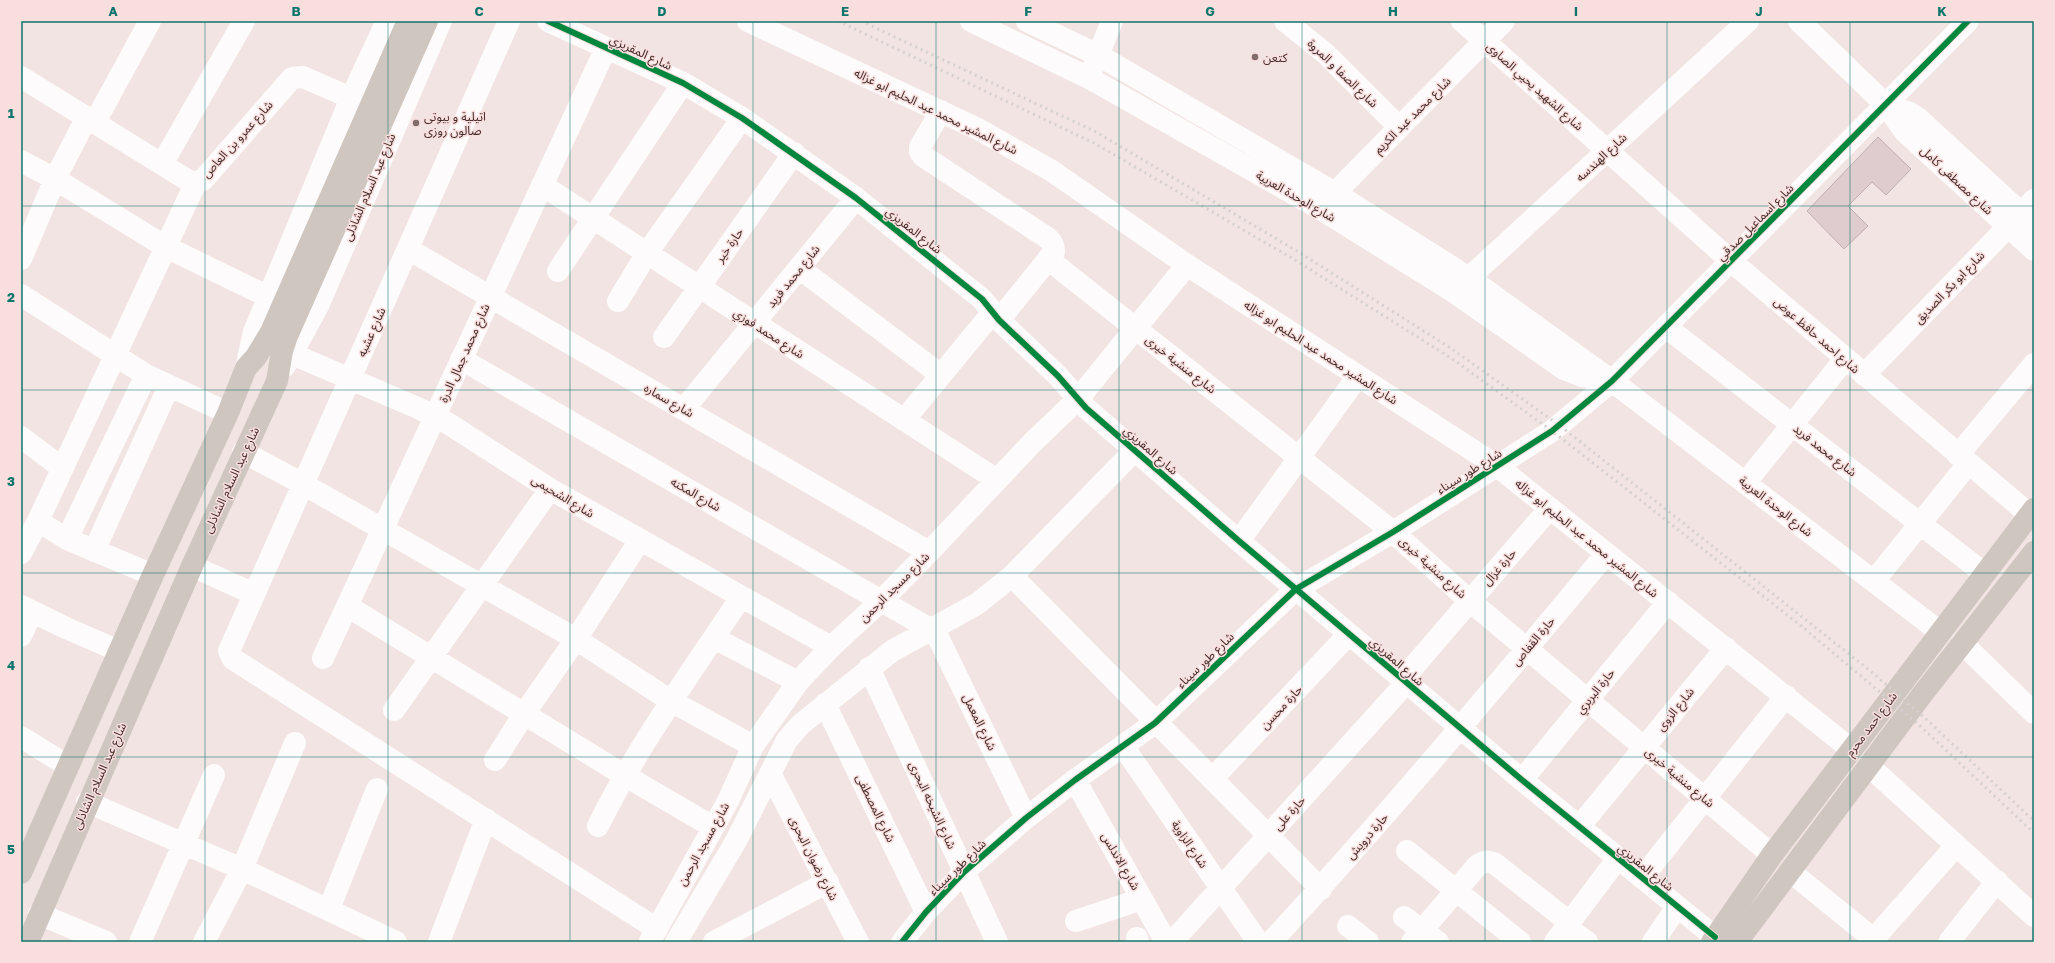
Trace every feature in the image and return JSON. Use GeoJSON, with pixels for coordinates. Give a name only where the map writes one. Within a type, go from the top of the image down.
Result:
{"type":"FeatureCollection","features":[{"type":"Feature","properties":{"kind":"main road"},"geometry":{"type":"LineString","coordinates":[[276,381],[282,351],[285,320],[408,21]]}},
{"type":"Feature","properties":{"kind":"main road"},"geometry":{"type":"LineString","coordinates":[[21,873],[119,650],[228,413],[246,368],[285,320],[427,21]]}},
{"type":"Feature","properties":{"kind":"main road","name":"شارع عبد السلام الشاذلى"},"geometry":{"type":"LineString","coordinates":[[28,942],[87,802],[276,381]]}},
{"type":"Feature","properties":{"kind":"main road","name":"شارع احمد محرم"},"geometry":{"type":"LineString","coordinates":[[1714,940],[1772,855],[2032,512]]}},
{"type":"Feature","properties":{"kind":"main road","name":"شارع احمد محرم"},"geometry":{"type":"LineString","coordinates":[[1737,942],[1962,644],[2034,553]]}},
{"type":"Feature","properties":{"kind":"main road"},"geometry":{"type":"LineString","coordinates":[[31,850],[62,862]]}},
{"type":"Feature","properties":{"kind":"street"},"geometry":{"type":"LineString","coordinates":[[21,259],[56,179],[150,21]]}},
{"type":"Feature","properties":{"kind":"street"},"geometry":{"type":"LineString","coordinates":[[162,164],[244,21]]}},
{"type":"Feature","properties":{"kind":"street"},"geometry":{"type":"LineString","coordinates":[[246,368],[254,332],[351,98],[387,21]]}},
{"type":"Feature","properties":{"kind":"street","name":"شارع عبد السلام الشاذلى"},"geometry":{"type":"LineString","coordinates":[[276,381],[318,306],[441,21]]}},
{"type":"Feature","properties":{"kind":"street","name":"شارع عشبه"},"geometry":{"type":"LineString","coordinates":[[486,819],[233,659],[230,651],[232,643],[509,21]]}},
{"type":"Feature","properties":{"kind":"street","name":"شارع المقريزي"},"geometry":{"type":"LineString","coordinates":[[548,21],[683,83],[742,118],[794,153],[856,198],[969,287],[996,316],[1058,376],[1078,399],[1134,451],[1350,634],[1404,682],[1677,907],[1714,940]]}},
{"type":"Feature","properties":{"kind":"street","name":"شارع المشير محمد عبد الحليم ابو غزاله"},"geometry":{"type":"LineString","coordinates":[[748,21],[941,111],[1009,146],[1052,171],[1187,266],[1497,466],[1852,750]]}},
{"type":"Feature","properties":{"kind":"street","name":"شارع الوحدة العربية"},"geometry":{"type":"LineString","coordinates":[[971,21],[1089,78],[1320,208],[1454,292],[1564,369],[1582,376],[1612,381]]}},
{"type":"Feature","properties":{"kind":"street","name":"شارع الوحدة العربية"},"geometry":{"type":"LineString","coordinates":[[1027,21],[1098,56],[1335,193],[1469,278],[1612,381],[1746,482],[1940,632]]}},
{"type":"Feature","properties":{"kind":"street"},"geometry":{"type":"LineString","coordinates":[[1089,78],[1112,21]]}},
{"type":"Feature","properties":{"kind":"street","name":"شارع الصفا و المروة"},"geometry":{"type":"LineString","coordinates":[[1285,21],[1326,54],[1399,127]]}},
{"type":"Feature","properties":{"kind":"street","name":"شارع الشهيد يحيي الصاوى"},"geometry":{"type":"LineString","coordinates":[[1462,21],[1607,151]]}},
{"type":"Feature","properties":{"kind":"street","name":"شارع محمد عبد الكريم"},"geometry":{"type":"LineString","coordinates":[[1320,208],[1504,21]]}},
{"type":"Feature","properties":{"kind":"street","name":"شارع الهندسه"},"geometry":{"type":"LineString","coordinates":[[1454,292],[1748,21]]}},
{"type":"Feature","properties":{"kind":"street","name":"شارع مصطفى كامل"},"geometry":{"type":"LineString","coordinates":[[1799,21],[1886,105],[1906,133],[2024,216],[2034,250]]}},
{"type":"Feature","properties":{"kind":"street","name":"شارع اسماعيل صدقي"},"geometry":{"type":"LineString","coordinates":[[1552,431],[1612,381],[1968,21]]}},
{"type":"Feature","properties":{"kind":"street","name":"شارع محمد جمال الدرة"},"geometry":{"type":"LineString","coordinates":[[323,658],[489,297],[606,48]]}},
{"type":"Feature","properties":{"kind":"street","name":"شارع عمرو بن العاص"},"geometry":{"type":"LineString","coordinates":[[21,77],[189,181],[196,182],[203,180],[292,78],[303,77],[351,98]]}},
{"type":"Feature","properties":{"kind":"street"},"geometry":{"type":"LineString","coordinates":[[558,271],[683,83]]}},
{"type":"Feature","properties":{"kind":"street"},"geometry":{"type":"LineString","coordinates":[[904,420],[941,375],[1054,252],[1051,240],[923,156],[920,152],[920,147],[941,111]]}},
{"type":"Feature","properties":{"kind":"street"},"geometry":{"type":"LineString","coordinates":[[618,301],[647,253],[742,118]]}},
{"type":"Feature","properties":{"kind":"street","name":"شارع احمد حافظ عوض"},"geometry":{"type":"LineString","coordinates":[[1607,151],[1731,261],[1864,375],[1963,459],[2032,512]]}},
{"type":"Feature","properties":{"kind":"street","name":"حارة خير"},"geometry":{"type":"LineString","coordinates":[[664,337],[794,153]]}},
{"type":"Feature","properties":{"kind":"street"},"geometry":{"type":"LineString","coordinates":[[21,161],[56,179],[166,247],[269,297]]}},
{"type":"Feature","properties":{"kind":"street"},"geometry":{"type":"LineString","coordinates":[[21,553],[38,521],[116,356],[196,182]]}},
{"type":"Feature","properties":{"kind":"street","name":"شارع محمد فوزي"},"geometry":{"type":"LineString","coordinates":[[542,185],[997,480]]}},
{"type":"Feature","properties":{"kind":"street","name":"شارع محمد فريد"},"geometry":{"type":"LineString","coordinates":[[684,409],[856,198]]}},
{"type":"Feature","properties":{"kind":"street","name":"شارع ابو بكر الصديق"},"geometry":{"type":"LineString","coordinates":[[1864,375],[2024,216]]}},
{"type":"Feature","properties":{"kind":"street","name":"شارع سماره"},"geometry":{"type":"LineString","coordinates":[[408,249],[929,552]]}},
{"type":"Feature","properties":{"kind":"street","name":"شارع منشية خيرى"},"geometry":{"type":"LineString","coordinates":[[1048,259],[1393,532],[1470,601],[1772,855]]}},
{"type":"Feature","properties":{"kind":"street","name":"شارع مسجد الرحمن"},"geometry":{"type":"LineString","coordinates":[[653,936],[734,787],[753,746],[798,682],[831,647],[882,600],[929,552],[1042,432],[1078,399],[1137,329],[1187,266]]}},
{"type":"Feature","properties":{"kind":"street"},"geometry":{"type":"LineString","coordinates":[[799,268],[941,375]]}},
{"type":"Feature","properties":{"kind":"street"},"geometry":{"type":"LineString","coordinates":[[21,295],[146,375],[228,413]]}},
{"type":"Feature","properties":{"kind":"street","name":"شارع محمد فريد"},"geometry":{"type":"LineString","coordinates":[[1666,327],[1985,574]]}},
{"type":"Feature","properties":{"kind":"street","name":"شارع الشحيمى"},"geometry":{"type":"LineString","coordinates":[[292,354],[435,416],[550,489],[831,647]]}},
{"type":"Feature","properties":{"kind":"street"},"geometry":{"type":"LineString","coordinates":[[1746,482],[1845,358]]}},
{"type":"Feature","properties":{"kind":"street","name":"شارع المكنه"},"geometry":{"type":"LineString","coordinates":[[461,359],[931,628]]}},
{"type":"Feature","properties":{"kind":"street"},"geometry":{"type":"LineString","coordinates":[[1874,581],[1920,523],[1963,459],[2034,364]]}},
{"type":"Feature","properties":{"kind":"street"},"geometry":{"type":"LineString","coordinates":[[67,538],[146,375]]}},
{"type":"Feature","properties":{"kind":"street"},"geometry":{"type":"LineString","coordinates":[[1239,541],[1358,376]]}},
{"type":"Feature","properties":{"kind":"street"},"geometry":{"type":"LineString","coordinates":[[94,551],[169,386]]}},
{"type":"Feature","properties":{"kind":"street","name":"شارع طور سيناء"},"geometry":{"type":"LineString","coordinates":[[902,942],[926,912],[964,872],[1026,818],[1075,780],[1155,723],[1296,589],[1393,532],[1552,431]]}},
{"type":"Feature","properties":{"kind":"street"},"geometry":{"type":"LineString","coordinates":[[21,437],[62,468]]}},
{"type":"Feature","properties":{"kind":"street","name":"شارع مسجد الرحمن"},"geometry":{"type":"LineString","coordinates":[[676,942],[736,841],[770,773],[788,740],[796,730],[825,704],[892,651],[931,628],[977,604],[1012,576],[1134,451]]}},
{"type":"Feature","properties":{"kind":"street"},"geometry":{"type":"LineString","coordinates":[[243,452],[303,484],[576,639],[671,701],[753,746]]}},
{"type":"Feature","properties":{"kind":"street"},"geometry":{"type":"LineString","coordinates":[[394,710],[550,489]]}},
{"type":"Feature","properties":{"kind":"street","name":"حارة غزال"},"geometry":{"type":"LineString","coordinates":[[1404,682],[1470,601],[1550,508]]}},
{"type":"Feature","properties":{"kind":"street"},"geometry":{"type":"LineString","coordinates":[[38,521],[67,538],[94,551],[153,575]]}},
{"type":"Feature","properties":{"kind":"street"},"geometry":{"type":"LineString","coordinates":[[495,760],[640,540]]}},
{"type":"Feature","properties":{"kind":"street","name":"حارة القفاص"},"geometry":{"type":"LineString","coordinates":[[1460,729],[1606,554]]}},
{"type":"Feature","properties":{"kind":"street"},"geometry":{"type":"LineString","coordinates":[[192,566],[254,594]]}},
{"type":"Feature","properties":{"kind":"street"},"geometry":{"type":"LineString","coordinates":[[1012,576],[1155,723],[1321,889]]}},
{"type":"Feature","properties":{"kind":"street"},"geometry":{"type":"LineString","coordinates":[[598,826],[624,775],[671,701],[741,597]]}},
{"type":"Feature","properties":{"kind":"street","name":"حارة البربري"},"geometry":{"type":"LineString","coordinates":[[1522,780],[1668,602]]}},
{"type":"Feature","properties":{"kind":"street"},"geometry":{"type":"LineString","coordinates":[[347,606],[624,775],[713,826]]}},
{"type":"Feature","properties":{"kind":"street"},"geometry":{"type":"LineString","coordinates":[[21,636],[26,609],[119,650]]}},
{"type":"Feature","properties":{"kind":"street","name":"شارع المعمل"},"geometry":{"type":"LineString","coordinates":[[931,628],[1026,818]]}},
{"type":"Feature","properties":{"kind":"street","name":"حارة محسن"},"geometry":{"type":"LineString","coordinates":[[1212,779],[1350,634]]}},
{"type":"Feature","properties":{"kind":"street"},"geometry":{"type":"LineString","coordinates":[[714,638],[798,682]]}},
{"type":"Feature","properties":{"kind":"street"},"geometry":{"type":"LineString","coordinates":[[1962,644],[2034,713]]}},
{"type":"Feature","properties":{"kind":"street","name":"شارع الزوى"},"geometry":{"type":"LineString","coordinates":[[1579,827],[1726,648]]}},
{"type":"Feature","properties":{"kind":"street","name":"شارع الشيخه البحرى"},"geometry":{"type":"LineString","coordinates":[[869,668],[997,942]]}},
{"type":"Feature","properties":{"kind":"street","name":"حارة على"},"geometry":{"type":"LineString","coordinates":[[1172,942],[1221,889],[1404,682]]}},
{"type":"Feature","properties":{"kind":"street"},"geometry":{"type":"LineString","coordinates":[[1642,878],[1786,696]]}},
{"type":"Feature","properties":{"kind":"street","name":"شارع المصطفى"},"geometry":{"type":"LineString","coordinates":[[825,704],[926,912]]}},
{"type":"Feature","properties":{"kind":"street","name":"حارة درويش"},"geometry":{"type":"LineString","coordinates":[[1271,942],[1321,889],[1460,729]]}},
{"type":"Feature","properties":{"kind":"street"},"geometry":{"type":"LineString","coordinates":[[21,737],[68,766]]}},
{"type":"Feature","properties":{"kind":"street"},"geometry":{"type":"LineString","coordinates":[[204,942],[242,868],[295,743]]}},
{"type":"Feature","properties":{"kind":"street","name":"شارع الزاوية"},"geometry":{"type":"LineString","coordinates":[[1123,746],[1258,942]]}},
{"type":"Feature","properties":{"kind":"street"},"geometry":{"type":"LineString","coordinates":[[1869,766],[1955,847],[1997,881],[2034,916]]}},
{"type":"Feature","properties":{"kind":"street","name":"شارع رضوان البحرى"},"geometry":{"type":"LineString","coordinates":[[770,773],[858,942]]}},
{"type":"Feature","properties":{"kind":"street"},"geometry":{"type":"LineString","coordinates":[[140,942],[214,775]]}},
{"type":"Feature","properties":{"kind":"street","name":"شارع الاندلس"},"geometry":{"type":"LineString","coordinates":[[1075,780],[1166,942]]}},
{"type":"Feature","properties":{"kind":"street"},"geometry":{"type":"LineString","coordinates":[[329,909],[377,789]]}},
{"type":"Feature","properties":{"kind":"street"},"geometry":{"type":"LineString","coordinates":[[87,802],[184,845],[242,868],[396,942]]}},
{"type":"Feature","properties":{"kind":"street"},"geometry":{"type":"LineString","coordinates":[[439,942],[486,819],[653,936]]}},
{"type":"Feature","properties":{"kind":"street"},"geometry":{"type":"LineString","coordinates":[[1791,872],[1874,941],[1955,847]]}},
{"type":"Feature","properties":{"kind":"street"},"geometry":{"type":"LineString","coordinates":[[1407,851],[1520,942]]}},
{"type":"Feature","properties":{"kind":"street"},"geometry":{"type":"LineString","coordinates":[[1563,930],[1618,858]]}},
{"type":"Feature","properties":{"kind":"street"},"geometry":{"type":"LineString","coordinates":[[1404,917],[1424,938],[1456,891],[1482,862],[1488,861],[1494,863],[1563,930],[1586,942]]}},
{"type":"Feature","properties":{"kind":"street"},"geometry":{"type":"LineString","coordinates":[[1949,942],[1997,881]]}},
{"type":"Feature","properties":{"kind":"street"},"geometry":{"type":"LineString","coordinates":[[714,942],[828,882]]}},
{"type":"Feature","properties":{"kind":"street"},"geometry":{"type":"LineString","coordinates":[[1076,921],[1142,898]]}},
{"type":"Feature","properties":{"kind":"street"},"geometry":{"type":"LineString","coordinates":[[1653,942],[1677,907]]}},
{"type":"Feature","properties":{"kind":"street"},"geometry":{"type":"LineString","coordinates":[[40,914],[106,942]]}},
{"type":"Feature","properties":{"kind":"street"},"geometry":{"type":"LineString","coordinates":[[689,919],[703,942]]}},
{"type":"Feature","properties":{"kind":"street"},"geometry":{"type":"LineString","coordinates":[[1348,926],[1368,942]]}},
{"type":"Feature","properties":{"kind":"building"},"geometry":{"type":"Polygon","coordinates":[[[1878,137],[1911,169],[1886,195],[1872,182],[1848,206],[1868,226],[1844,249],[1807,211],[1878,137]]]}},
{"type":"Feature","properties":{"kind":"railway"},"geometry":{"type":"LineString","coordinates":[[838,21],[1094,143],[1295,260],[1451,358],[1552,431],[1800,625],[1918,724],[2034,833]]}},
{"type":"Feature","properties":{"kind":"railway"},"geometry":{"type":"LineString","coordinates":[[861,21],[1096,132],[1297,251],[1449,347],[1559,425],[1868,669],[1925,718],[2034,821]]}},
{"type":"Feature","properties":{"kind":"cycle path"},"geometry":{"type":"LineString","coordinates":[[548,21],[683,83],[742,118],[856,198],[982,299],[999,320],[1058,376],[1086,408],[1239,541],[1522,780],[1715,937]]}},
{"type":"Feature","properties":{"kind":"cycle path"},"geometry":{"type":"LineString","coordinates":[[902,942],[926,912],[964,872],[1026,818],[1075,780],[1155,723],[1296,589],[1393,532],[1552,431],[1612,381],[1968,21]]}},
{"type":"Feature","properties":{"kind":"place","name":"كتعن"},"geometry":{"type":"Point","coordinates":[1255,57]}},
{"type":"Feature","properties":{"kind":"place","name":"اتيلية و بيوتى صالون روزى"},"geometry":{"type":"Point","coordinates":[416,123]}}]}
